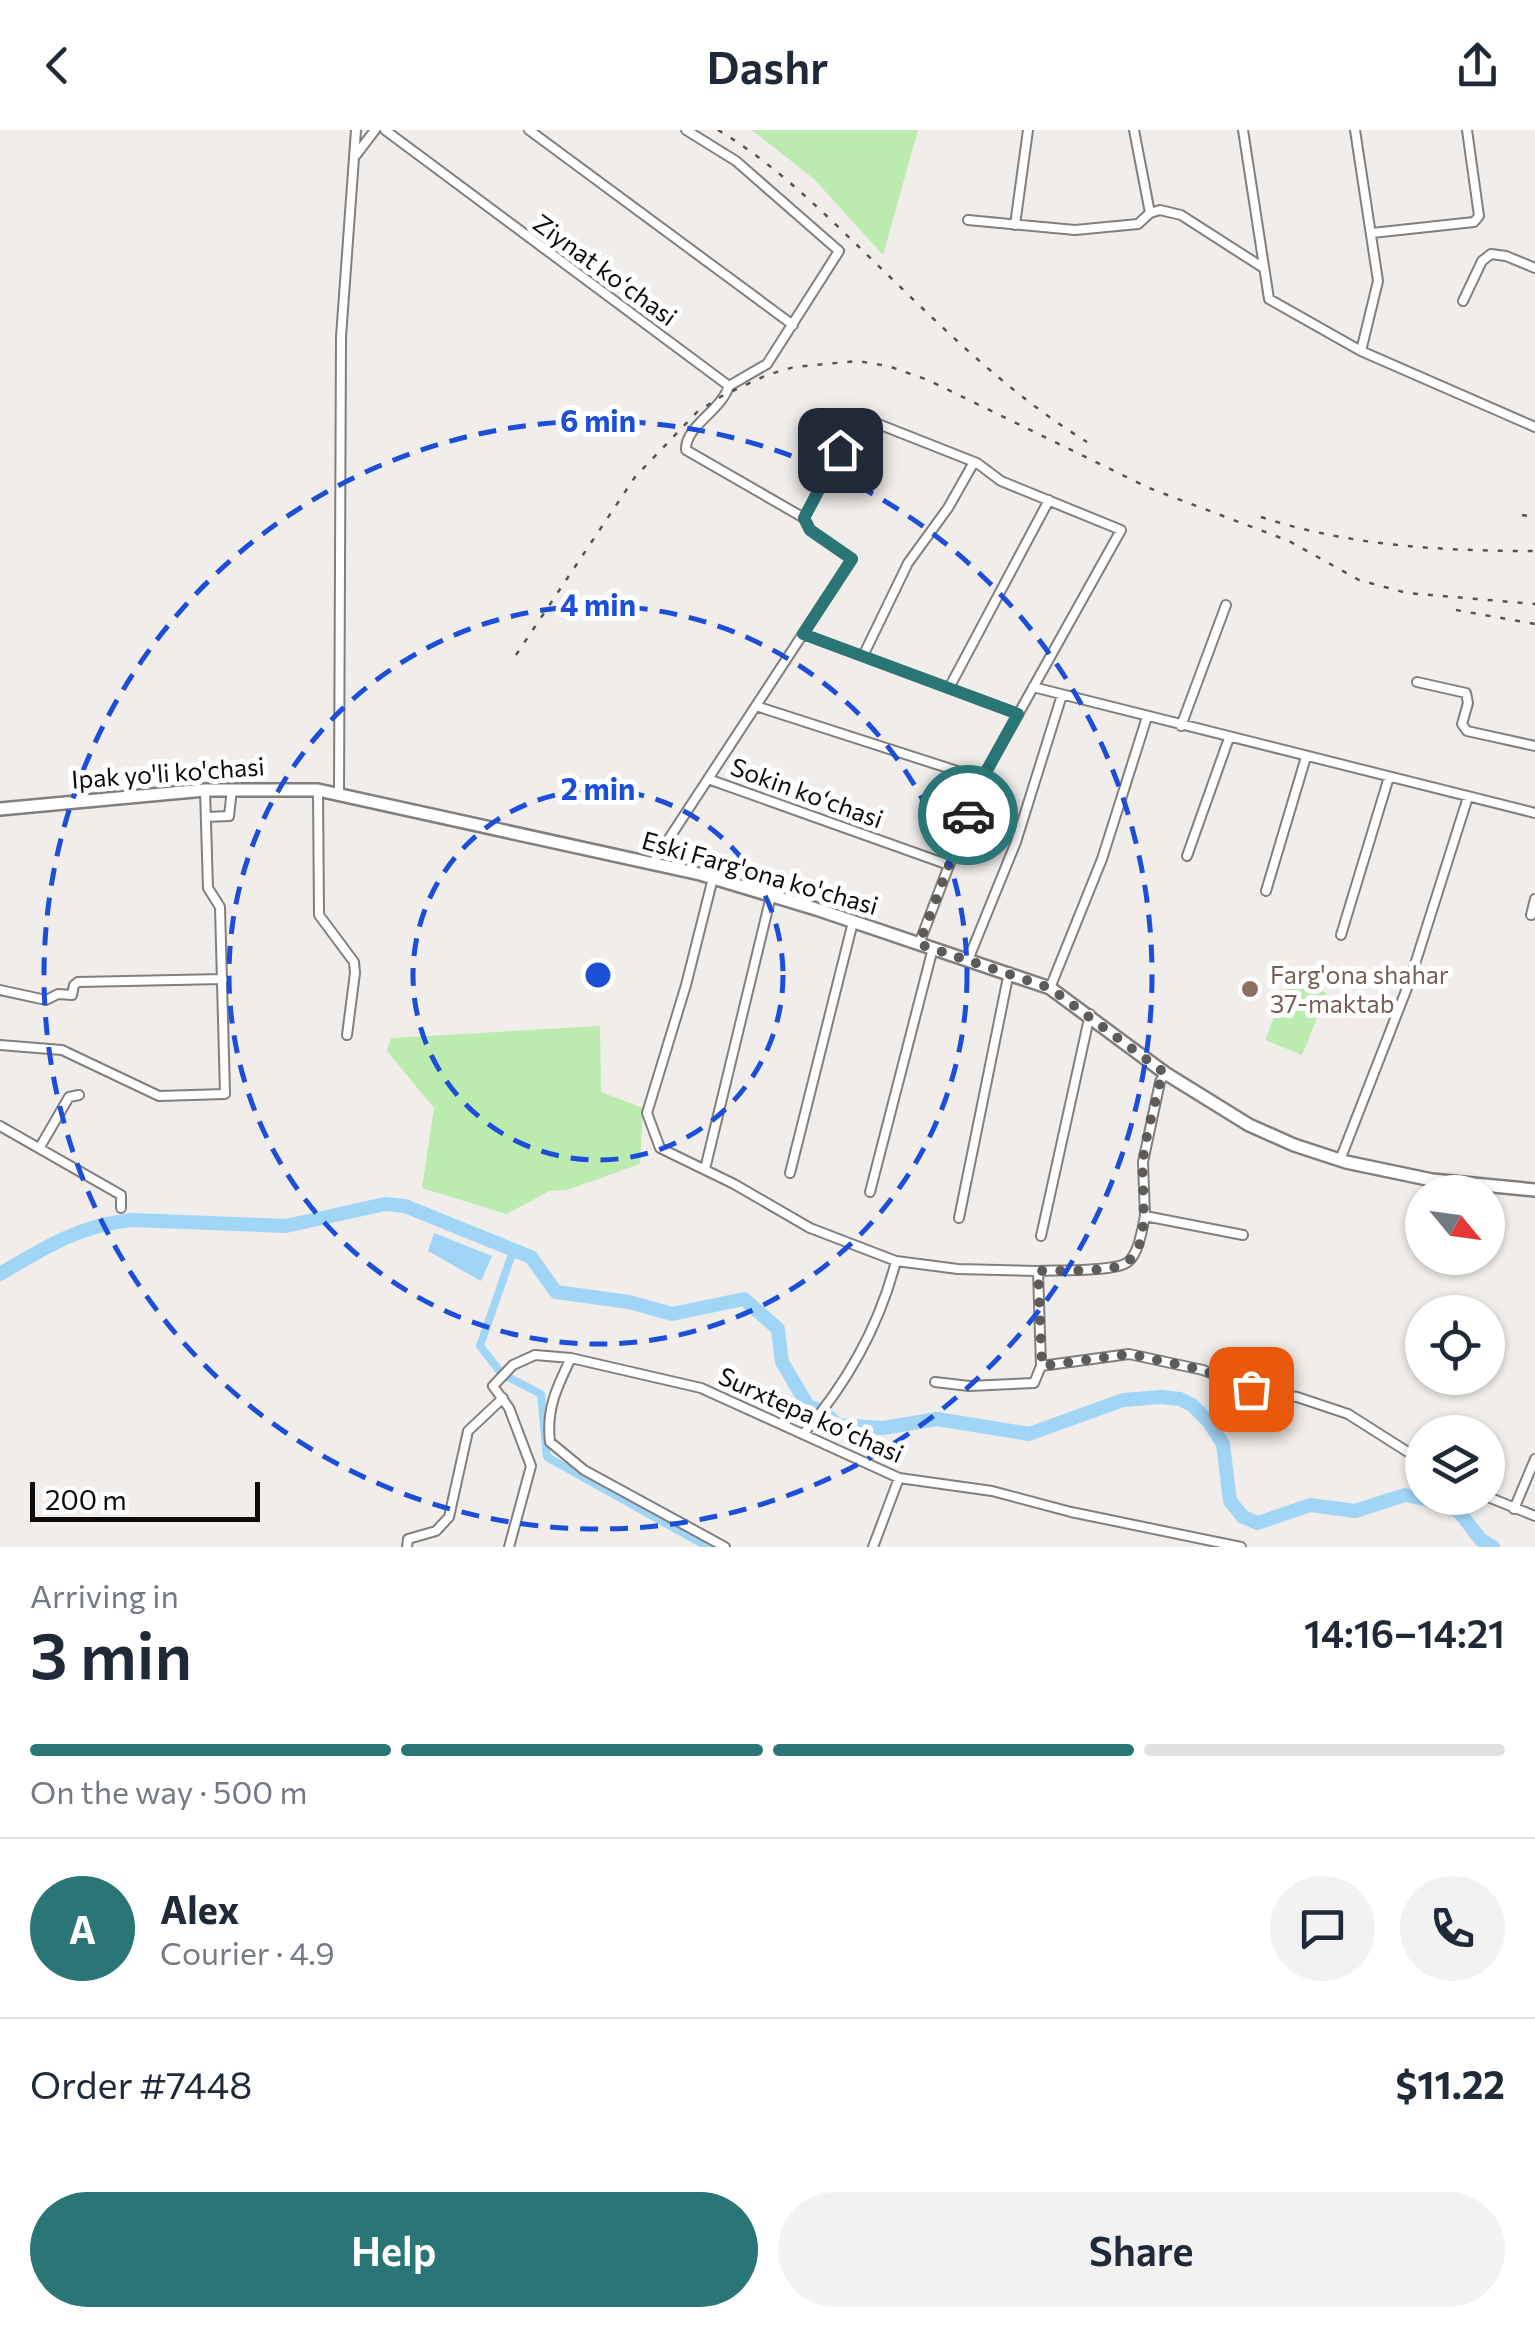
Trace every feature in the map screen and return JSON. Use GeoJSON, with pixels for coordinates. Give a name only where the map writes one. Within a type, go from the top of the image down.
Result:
{"type":"FeatureCollection","features":[{"type":"Feature","properties":{"kind":"main road","name":"Ipak yo'li ko'chasi"},"geometry":{"type":"LineString","coordinates":[[0,809],[205,790],[339,793]]}},
{"type":"Feature","properties":{"kind":"main road","name":"Eski Farg'ona ko'chasi"},"geometry":{"type":"LineString","coordinates":[[339,793],[713,878],[1009,972],[1050,988],[1165,1073],[1272,1136],[1340,1160],[1432,1180],[1535,1190]]}},
{"type":"Feature","properties":{"kind":"street"},"geometry":{"type":"LineString","coordinates":[[339,793],[341,338],[356,130]]}},
{"type":"Feature","properties":{"kind":"street"},"geometry":{"type":"LineString","coordinates":[[356,155],[376,130]]}},
{"type":"Feature","properties":{"kind":"street","name":"Ziynat koʻchasi"},"geometry":{"type":"LineString","coordinates":[[385,130],[729,386]]}},
{"type":"Feature","properties":{"kind":"street"},"geometry":{"type":"LineString","coordinates":[[529,130],[794,325]]}},
{"type":"Feature","properties":{"kind":"street"},"geometry":{"type":"LineString","coordinates":[[686,130],[736,161],[838,249],[794,325],[764,367],[729,386],[724,399],[690,434],[684,444],[686,450],[804,518],[858,416],[974,462],[1000,481],[1121,530],[982,779],[919,944]]}},
{"type":"Feature","properties":{"kind":"street"},"geometry":{"type":"LineString","coordinates":[[1015,225],[1028,130]]}},
{"type":"Feature","properties":{"kind":"street"},"geometry":{"type":"LineString","coordinates":[[1134,130],[1150,213]]}},
{"type":"Feature","properties":{"kind":"street"},"geometry":{"type":"LineString","coordinates":[[1244,130],[1269,298],[1360,351],[1535,427]]}},
{"type":"Feature","properties":{"kind":"street"},"geometry":{"type":"LineString","coordinates":[[1355,130],[1378,281],[1360,351]]}},
{"type":"Feature","properties":{"kind":"street"},"geometry":{"type":"LineString","coordinates":[[1372,233],[1474,222],[1479,216],[1466,130]]}},
{"type":"Feature","properties":{"kind":"street"},"geometry":{"type":"LineString","coordinates":[[968,220],[1075,230],[1138,224],[1160,210],[1182,215],[1262,267]]}},
{"type":"Feature","properties":{"kind":"street"},"geometry":{"type":"LineString","coordinates":[[1463,301],[1482,261],[1491,254],[1535,268]]}},
{"type":"Feature","properties":{"kind":"street"},"geometry":{"type":"LineString","coordinates":[[863,656],[908,563],[948,508],[974,462]]}},
{"type":"Feature","properties":{"kind":"street"},"geometry":{"type":"LineString","coordinates":[[949,688],[1049,500]]}},
{"type":"Feature","properties":{"kind":"street","name":"Sokin koʻchasi"},"geometry":{"type":"LineString","coordinates":[[652,863],[852,559],[810,530],[804,518]]}},
{"type":"Feature","properties":{"kind":"street"},"geometry":{"type":"LineString","coordinates":[[1182,726],[1226,604]]}},
{"type":"Feature","properties":{"kind":"street"},"geometry":{"type":"LineString","coordinates":[[803,634],[1018,714]]}},
{"type":"Feature","properties":{"kind":"street"},"geometry":{"type":"LineString","coordinates":[[1417,682],[1466,693],[1468,702],[1462,724],[1467,731],[1535,746]]}},
{"type":"Feature","properties":{"kind":"street"},"geometry":{"type":"LineString","coordinates":[[1033,688],[1535,813]]}},
{"type":"Feature","properties":{"kind":"street"},"geometry":{"type":"LineString","coordinates":[[968,960],[1016,842],[1062,695]]}},
{"type":"Feature","properties":{"kind":"street"},"geometry":{"type":"LineString","coordinates":[[756,706],[982,779]]}},
{"type":"Feature","properties":{"kind":"street"},"geometry":{"type":"LineString","coordinates":[[1050,988],[1102,859],[1147,717]]}},
{"type":"Feature","properties":{"kind":"street"},"geometry":{"type":"LineString","coordinates":[[1187,856],[1229,738]]}},
{"type":"Feature","properties":{"kind":"street"},"geometry":{"type":"LineString","coordinates":[[1266,891],[1306,757]]}},
{"type":"Feature","properties":{"kind":"street"},"geometry":{"type":"LineString","coordinates":[[1341,935],[1389,777]]}},
{"type":"Feature","properties":{"kind":"street","name":"Sokin koʻchasi"},"geometry":{"type":"LineString","coordinates":[[708,780],[949,865]]}},
{"type":"Feature","properties":{"kind":"street"},"geometry":{"type":"LineString","coordinates":[[206,817],[229,816],[232,789]]}},
{"type":"Feature","properties":{"kind":"street"},"geometry":{"type":"LineString","coordinates":[[0,1045],[62,1050],[159,1096],[225,1094],[220,907],[208,888],[205,790]]}},
{"type":"Feature","properties":{"kind":"street"},"geometry":{"type":"LineString","coordinates":[[318,790],[319,914],[354,962],[346,1035]]}},
{"type":"Feature","properties":{"kind":"street"},"geometry":{"type":"LineString","coordinates":[[1340,1160],[1409,984],[1468,797]]}},
{"type":"Feature","properties":{"kind":"street"},"geometry":{"type":"LineString","coordinates":[[713,878],[686,985],[646,1113],[660,1148],[810,1228],[896,1261],[958,1269],[1038,1271],[1128,1263],[1136,1250],[1145,1216],[1143,1162],[1165,1073]]}},
{"type":"Feature","properties":{"kind":"street"},"geometry":{"type":"LineString","coordinates":[[705,1169],[770,896]]}},
{"type":"Feature","properties":{"kind":"street"},"geometry":{"type":"LineString","coordinates":[[1531,915],[1535,899]]}},
{"type":"Feature","properties":{"kind":"street"},"geometry":{"type":"LineString","coordinates":[[790,1173],[853,922]]}},
{"type":"Feature","properties":{"kind":"street"},"geometry":{"type":"LineString","coordinates":[[870,1192],[933,948]]}},
{"type":"Feature","properties":{"kind":"street"},"geometry":{"type":"LineString","coordinates":[[959,1218],[1009,972]]}},
{"type":"Feature","properties":{"kind":"street"},"geometry":{"type":"LineString","coordinates":[[0,990],[46,1000],[58,994],[72,995],[78,982],[223,979]]}},
{"type":"Feature","properties":{"kind":"street"},"geometry":{"type":"LineString","coordinates":[[1041,1236],[1090,1014]]}},
{"type":"Feature","properties":{"kind":"street"},"geometry":{"type":"LineString","coordinates":[[40,1147],[69,1097],[79,1095]]}},
{"type":"Feature","properties":{"kind":"street"},"geometry":{"type":"LineString","coordinates":[[0,1126],[121,1195],[121,1208]]}},
{"type":"Feature","properties":{"kind":"street"},"geometry":{"type":"LineString","coordinates":[[1145,1216],[1243,1235]]}},
{"type":"Feature","properties":{"kind":"street"},"geometry":{"type":"LineString","coordinates":[[804,1433],[845,1382],[863,1349],[888,1294],[896,1261]]}},
{"type":"Feature","properties":{"kind":"street"},"geometry":{"type":"LineString","coordinates":[[936,1382],[969,1386],[1034,1383],[1042,1366],[1038,1271]]}},
{"type":"Feature","properties":{"kind":"street","name":"Surxtepa koʻchasi"},"geometry":{"type":"LineString","coordinates":[[503,1398],[493,1386],[510,1368],[535,1354],[570,1358],[701,1388],[899,1478],[992,1492],[1242,1547]]}},
{"type":"Feature","properties":{"kind":"street"},"geometry":{"type":"LineString","coordinates":[[1042,1366],[1130,1354],[1203,1370],[1251,1389],[1296,1397],[1348,1414],[1405,1450]]}},
{"type":"Feature","properties":{"kind":"street"},"geometry":{"type":"LineString","coordinates":[[570,1358],[550,1400],[550,1442],[584,1470],[725,1547]]}},
{"type":"Feature","properties":{"kind":"street"},"geometry":{"type":"LineString","coordinates":[[407,1547],[408,1539],[436,1531],[448,1517],[468,1431],[503,1398],[530,1466],[508,1547]]}},
{"type":"Feature","properties":{"kind":"street"},"geometry":{"type":"LineString","coordinates":[[1514,1509],[1535,1458]]}},
{"type":"Feature","properties":{"kind":"street"},"geometry":{"type":"LineString","coordinates":[[873,1547],[899,1478]]}},
{"type":"Feature","properties":{"kind":"street"},"geometry":{"type":"LineString","coordinates":[[1505,1505],[1535,1516]]}},
{"type":"Feature","properties":{"kind":"green space"},"geometry":{"type":"Polygon","coordinates":[[[752,130],[918,130],[883,255],[814,179],[752,130]]]}},
{"type":"Feature","properties":{"kind":"green space"},"geometry":{"type":"Polygon","coordinates":[[[1290,978],[1327,993],[1302,1055],[1265,1040],[1290,978]]]}},
{"type":"Feature","properties":{"kind":"green space"},"geometry":{"type":"Polygon","coordinates":[[[600,1026],[601,1092],[643,1108],[640,1164],[567,1190],[550,1191],[506,1214],[422,1188],[434,1108],[387,1051],[391,1038],[600,1026]]]}},
{"type":"Feature","properties":{"kind":"water"},"geometry":{"type":"Polygon","coordinates":[[[434,1233],[492,1256],[481,1281],[428,1251],[434,1233]]]}},
{"type":"Feature","properties":{"kind":"waterway"},"geometry":{"type":"LineString","coordinates":[[0,1274],[63,1239],[113,1223],[132,1220],[286,1226],[385,1204],[405,1206],[531,1257],[556,1292],[629,1302],[672,1314],[744,1299],[778,1329],[782,1362],[808,1406],[822,1411],[838,1425],[883,1428],[937,1419],[1029,1434],[1123,1400],[1180,1399],[1209,1422],[1223,1444],[1230,1501],[1243,1517],[1258,1523],[1310,1505],[1355,1511],[1405,1495],[1445,1503],[1493,1547]]}},
{"type":"Feature","properties":{"kind":"waterway"},"geometry":{"type":"LineString","coordinates":[[513,1251],[480,1346],[502,1374],[541,1394],[547,1457],[708,1547]]}},
{"type":"Feature","properties":{"kind":"railway"},"geometry":{"type":"LineString","coordinates":[[718,130],[792,184],[996,376],[1087,442]]}},
{"type":"Feature","properties":{"kind":"railway"},"geometry":{"type":"LineString","coordinates":[[516,655],[635,477],[697,412],[767,375],[794,367],[857,361],[888,366],[928,380],[1149,488],[1289,541],[1359,580],[1407,593],[1535,604]]}},
{"type":"Feature","properties":{"kind":"railway"},"geometry":{"type":"LineString","coordinates":[[1522,515],[1535,517]]}},
{"type":"Feature","properties":{"kind":"railway"},"geometry":{"type":"LineString","coordinates":[[1261,517],[1362,541],[1535,551]]}},
{"type":"Feature","properties":{"kind":"railway"},"geometry":{"type":"LineString","coordinates":[[1456,610],[1535,624]]}},
{"type":"Feature","properties":{"kind":"way so far"},"geometry":{"type":"LineString","coordinates":[[968,815],[919,944],[1050,988],[1165,1073],[1143,1162],[1145,1216],[1136,1250],[1128,1263],[1114,1267],[1038,1271],[1042,1366],[1130,1354],[1203,1370],[1251,1389]]}},
{"type":"Feature","properties":{"kind":"place","name":"Farg'ona shahar 37-maktab"},"geometry":{"type":"Point","coordinates":[1250,989]}},
{"type":"Feature","properties":{"kind":"route"},"geometry":{"type":"LineString","coordinates":[[840,450],[804,518],[810,530],[852,559],[803,634],[1018,714],[982,779],[968,815]]}}]}
